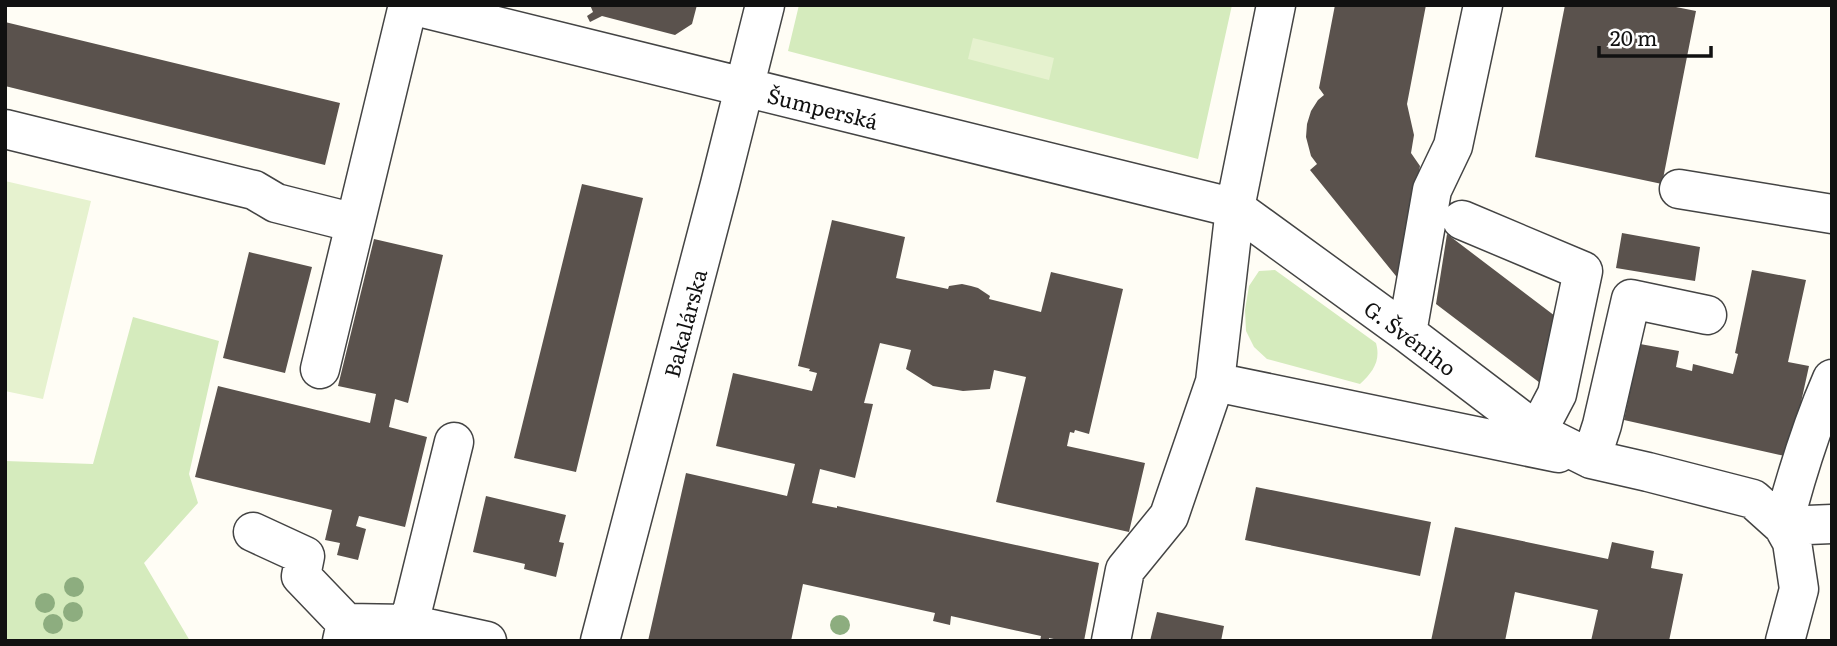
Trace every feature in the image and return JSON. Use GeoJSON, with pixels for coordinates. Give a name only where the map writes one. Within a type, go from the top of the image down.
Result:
{"type":"FeatureCollection","features":[{"type":"Feature","properties":{"kind":"street","name":"Šumperská"},"geometry":{"type":"LineString","coordinates":[[410,5],[1235,208]]}},
{"type":"Feature","properties":{"kind":"street"},"geometry":{"type":"LineString","coordinates":[[320,369],[410,5]]}},
{"type":"Feature","properties":{"kind":"street","name":"Bakalárska"},"geometry":{"type":"LineString","coordinates":[[600,641],[765,5]]}},
{"type":"Feature","properties":{"kind":"street"},"geometry":{"type":"LineString","coordinates":[[1111,641],[1125,570],[1169,516],[1215,382],[1235,208],[1276,5]]}},
{"type":"Feature","properties":{"kind":"street"},"geometry":{"type":"LineString","coordinates":[[1407,333],[1432,190],[1453,146],[1483,5]]}},
{"type":"Feature","properties":{"kind":"street"},"geometry":{"type":"LineString","coordinates":[[5,129],[254,191],[276,203],[355,223]]}},
{"type":"Feature","properties":{"kind":"street"},"geometry":{"type":"LineString","coordinates":[[1679,189],[1832,214]]}},
{"type":"Feature","properties":{"kind":"street","name":"G. Švéniho"},"geometry":{"type":"LineString","coordinates":[[1235,208],[1407,333],[1536,432],[1591,459],[1753,499],[1783,526]]}},
{"type":"Feature","properties":{"kind":"street"},"geometry":{"type":"LineString","coordinates":[[1462,220],[1583,271],[1557,394],[1536,432]]}},
{"type":"Feature","properties":{"kind":"street"},"geometry":{"type":"LineString","coordinates":[[1215,382],[1591,459],[1602,425],[1630,299],[1707,315]]}},
{"type":"Feature","properties":{"kind":"street"},"geometry":{"type":"LineString","coordinates":[[1786,641],[1799,589],[1792,542],[1783,526],[1800,463],[1832,379]]}},
{"type":"Feature","properties":{"kind":"street"},"geometry":{"type":"LineString","coordinates":[[409,624],[454,442]]}},
{"type":"Feature","properties":{"kind":"street"},"geometry":{"type":"LineString","coordinates":[[1783,526],[1832,524]]}},
{"type":"Feature","properties":{"kind":"street"},"geometry":{"type":"LineString","coordinates":[[253,532],[304,556],[301,576],[344,632],[409,624],[486,641]]}},
{"type":"Feature","properties":{"kind":"green space"},"geometry":{"type":"Polygon","coordinates":[[[799,5],[1232,5],[1198,159],[788,51],[799,5]]]}},
{"type":"Feature","properties":{"kind":"green space"},"geometry":{"type":"Polygon","coordinates":[[[973,38],[1054,58],[1049,80],[968,59],[973,38]]]}},
{"type":"Feature","properties":{"kind":"green space"},"geometry":{"type":"Polygon","coordinates":[[[5,181],[91,201],[43,399],[5,391],[5,181]]]}},
{"type":"Feature","properties":{"kind":"green space"},"geometry":{"type":"Polygon","coordinates":[[[1275,270],[1376,343],[1375,366],[1360,384],[1267,359],[1254,347],[1246,331],[1245,310],[1249,286],[1259,271],[1275,270]]]}},
{"type":"Feature","properties":{"kind":"green space"},"geometry":{"type":"Polygon","coordinates":[[[133,317],[219,341],[189,474],[198,503],[144,563],[190,641],[5,641],[5,461],[93,464],[133,317]]]}},
{"type":"Feature","properties":{"kind":"building"},"geometry":{"type":"Polygon","coordinates":[[[590,5],[697,5],[692,24],[675,35],[602,16],[590,22],[587,16],[593,12],[590,5]]]}},
{"type":"Feature","properties":{"kind":"building"},"geometry":{"type":"Polygon","coordinates":[[[1335,5],[1426,5],[1407,104],[1414,135],[1411,153],[1420,166],[1400,281],[1310,170],[1317,164],[1311,156],[1306,137],[1307,124],[1311,111],[1324,95],[1319,88],[1335,5]]]}},
{"type":"Feature","properties":{"kind":"building"},"geometry":{"type":"Polygon","coordinates":[[[1565,5],[1666,5],[1696,11],[1662,184],[1535,157],[1565,5]]]}},
{"type":"Feature","properties":{"kind":"building"},"geometry":{"type":"Polygon","coordinates":[[[5,22],[340,103],[325,165],[5,86],[5,22]]]}},
{"type":"Feature","properties":{"kind":"building"},"geometry":{"type":"Polygon","coordinates":[[[582,184],[643,198],[576,472],[514,458],[582,184]]]}},
{"type":"Feature","properties":{"kind":"building"},"geometry":{"type":"Polygon","coordinates":[[[832,220],[905,237],[896,278],[948,289],[949,286],[962,284],[971,286],[990,296],[989,299],[1041,312],[1051,272],[1123,289],[1089,434],[1075,430],[1074,433],[1070,432],[1067,446],[1145,463],[1129,532],[996,502],[1026,377],[994,370],[990,389],[963,391],[933,386],[906,369],[911,350],[880,343],[864,403],[873,404],[855,478],[820,469],[812,503],[837,506],[1099,563],[1084,641],[1049,638],[1049,641],[1040,641],[1041,636],[951,616],[950,625],[933,621],[935,613],[803,584],[791,641],[648,641],[686,473],[787,496],[795,464],[716,446],[733,373],[812,391],[817,373],[798,366],[832,220]]]}},
{"type":"Feature","properties":{"kind":"building"},"geometry":{"type":"Polygon","coordinates":[[[1622,233],[1700,247],[1695,281],[1616,268],[1622,233]]]}},
{"type":"Feature","properties":{"kind":"building"},"geometry":{"type":"Polygon","coordinates":[[[1447,234],[1555,316],[1544,386],[1436,304],[1447,234]]]}},
{"type":"Feature","properties":{"kind":"building"},"geometry":{"type":"Polygon","coordinates":[[[374,239],[443,255],[408,403],[395,399],[389,427],[427,437],[405,527],[359,516],[356,526],[366,529],[358,560],[337,555],[340,543],[325,540],[332,510],[195,477],[218,386],[370,423],[376,394],[338,386],[374,239]]]}},
{"type":"Feature","properties":{"kind":"building"},"geometry":{"type":"Polygon","coordinates":[[[249,252],[312,267],[285,373],[223,358],[249,252]]]}},
{"type":"Feature","properties":{"kind":"building"},"geometry":{"type":"Polygon","coordinates":[[[1752,270],[1806,280],[1788,362],[1809,366],[1789,457],[1624,420],[1640,344],[1679,351],[1676,367],[1692,371],[1693,364],[1733,374],[1752,270]]]}},
{"type":"Feature","properties":{"kind":"building"},"geometry":{"type":"Polygon","coordinates":[[[1256,487],[1431,522],[1420,576],[1245,540],[1256,487]]]}},
{"type":"Feature","properties":{"kind":"building"},"geometry":{"type":"Polygon","coordinates":[[[486,496],[566,515],[559,542],[564,543],[556,577],[524,569],[525,564],[473,552],[486,496]]]}},
{"type":"Feature","properties":{"kind":"building"},"geometry":{"type":"Polygon","coordinates":[[[1455,527],[1608,559],[1612,542],[1654,551],[1651,568],[1683,574],[1669,641],[1591,641],[1598,610],[1515,592],[1505,641],[1431,641],[1455,527]]]}},
{"type":"Feature","properties":{"kind":"building"},"geometry":{"type":"Polygon","coordinates":[[[1157,612],[1224,626],[1221,641],[1150,641],[1157,612]]]}}]}
